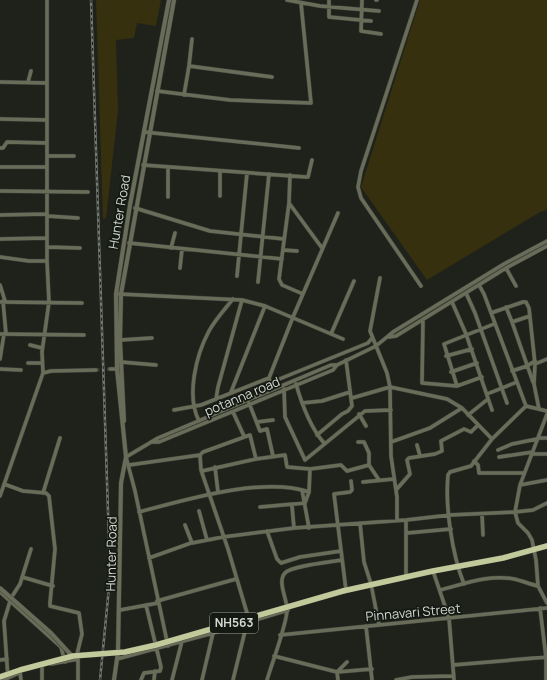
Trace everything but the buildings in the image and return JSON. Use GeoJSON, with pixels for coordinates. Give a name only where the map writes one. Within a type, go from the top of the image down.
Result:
{"type":"FeatureCollection","features":[{"type":"Feature","properties":{"kind":"highway","name":"NH563"},"geometry":{"type":"LineString","coordinates":[[0,678],[20,670],[72,656],[125,652],[156,645],[371,584],[503,558],[547,546]]}},
{"type":"Feature","properties":{"kind":"street"},"geometry":{"type":"LineString","coordinates":[[0,496],[42,373],[42,348],[49,302],[47,261],[46,0]]}},
{"type":"Feature","properties":{"kind":"street","name":"Hunter Road"},"geometry":{"type":"LineString","coordinates":[[114,680],[120,610],[122,483],[125,455],[117,369],[116,294],[147,132],[169,0]]}},
{"type":"Feature","properties":{"kind":"street","name":"Hunter Road"},"geometry":{"type":"LineString","coordinates":[[123,429],[124,410],[120,340],[121,294],[143,165],[147,132],[157,91],[174,0]]}},
{"type":"Feature","properties":{"kind":"street"},"geometry":{"type":"LineString","coordinates":[[288,0],[328,7],[379,11]]}},
{"type":"Feature","properties":{"kind":"street"},"geometry":{"type":"LineString","coordinates":[[320,6],[321,0]]}},
{"type":"Feature","properties":{"kind":"street"},"geometry":{"type":"LineString","coordinates":[[329,0],[329,17],[371,21]]}},
{"type":"Feature","properties":{"kind":"street"},"geometry":{"type":"LineString","coordinates":[[362,0],[361,31],[381,34]]}},
{"type":"Feature","properties":{"kind":"street"},"geometry":{"type":"LineString","coordinates":[[417,0],[361,171],[358,187],[361,198],[421,286]]}},
{"type":"Feature","properties":{"kind":"street"},"geometry":{"type":"LineString","coordinates":[[157,91],[230,100],[311,103],[301,3]]}},
{"type":"Feature","properties":{"kind":"street"},"geometry":{"type":"LineString","coordinates":[[184,94],[192,39]]}},
{"type":"Feature","properties":{"kind":"street"},"geometry":{"type":"LineString","coordinates":[[189,66],[272,77]]}},
{"type":"Feature","properties":{"kind":"street"},"geometry":{"type":"LineString","coordinates":[[28,82],[31,71]]}},
{"type":"Feature","properties":{"kind":"street"},"geometry":{"type":"LineString","coordinates":[[0,82],[47,82]]}},
{"type":"Feature","properties":{"kind":"street"},"geometry":{"type":"LineString","coordinates":[[0,119],[47,120]]}},
{"type":"Feature","properties":{"kind":"street"},"geometry":{"type":"LineString","coordinates":[[147,132],[300,148]]}},
{"type":"Feature","properties":{"kind":"street"},"geometry":{"type":"LineString","coordinates":[[0,148],[3,148],[7,142],[47,143]]}},
{"type":"Feature","properties":{"kind":"street"},"geometry":{"type":"LineString","coordinates":[[47,156],[74,156]]}},
{"type":"Feature","properties":{"kind":"street"},"geometry":{"type":"LineString","coordinates":[[143,165],[308,176],[312,160]]}},
{"type":"Feature","properties":{"kind":"street"},"geometry":{"type":"LineString","coordinates":[[0,167],[47,167]]}},
{"type":"Feature","properties":{"kind":"street"},"geometry":{"type":"LineString","coordinates":[[168,167],[168,197]]}},
{"type":"Feature","properties":{"kind":"street"},"geometry":{"type":"LineString","coordinates":[[220,171],[220,196]]}},
{"type":"Feature","properties":{"kind":"street"},"geometry":{"type":"LineString","coordinates":[[237,276],[247,173]]}},
{"type":"Feature","properties":{"kind":"street"},"geometry":{"type":"LineString","coordinates":[[258,282],[269,174]]}},
{"type":"Feature","properties":{"kind":"street"},"geometry":{"type":"LineString","coordinates":[[290,175],[289,203],[279,282],[303,294]]}},
{"type":"Feature","properties":{"kind":"street"},"geometry":{"type":"LineString","coordinates":[[0,191],[88,192]]}},
{"type":"Feature","properties":{"kind":"street"},"geometry":{"type":"LineString","coordinates":[[289,203],[322,248]]}},
{"type":"Feature","properties":{"kind":"street"},"geometry":{"type":"LineString","coordinates":[[135,208],[200,229],[284,239]]}},
{"type":"Feature","properties":{"kind":"street"},"geometry":{"type":"LineString","coordinates":[[270,388],[269,378],[293,317],[338,213]]}},
{"type":"Feature","properties":{"kind":"street"},"geometry":{"type":"LineString","coordinates":[[0,215],[47,215],[78,218]]}},
{"type":"Feature","properties":{"kind":"street"},"geometry":{"type":"LineString","coordinates":[[172,248],[175,233]]}},
{"type":"Feature","properties":{"kind":"street"},"geometry":{"type":"LineString","coordinates":[[0,239],[47,238]]}},
{"type":"Feature","properties":{"kind":"street","name":"potanna road"},"geometry":{"type":"LineString","coordinates":[[388,338],[393,332],[504,264],[547,241]]}},
{"type":"Feature","properties":{"kind":"street"},"geometry":{"type":"LineString","coordinates":[[129,243],[282,259]]}},
{"type":"Feature","properties":{"kind":"street","name":"potanna road"},"geometry":{"type":"LineString","coordinates":[[153,442],[159,442],[233,412],[270,388],[346,360],[373,341],[396,336],[506,268],[547,246]]}},
{"type":"Feature","properties":{"kind":"street"},"geometry":{"type":"LineString","coordinates":[[47,247],[80,248]]}},
{"type":"Feature","properties":{"kind":"street"},"geometry":{"type":"LineString","coordinates":[[180,268],[182,249]]}},
{"type":"Feature","properties":{"kind":"street"},"geometry":{"type":"LineString","coordinates":[[283,250],[297,251]]}},
{"type":"Feature","properties":{"kind":"street"},"geometry":{"type":"LineString","coordinates":[[0,257],[29,261],[47,261]]}},
{"type":"Feature","properties":{"kind":"street"},"geometry":{"type":"LineString","coordinates":[[506,268],[516,286]]}},
{"type":"Feature","properties":{"kind":"street"},"geometry":{"type":"LineString","coordinates":[[380,278],[370,324],[373,341],[387,373],[390,387],[391,442],[396,490],[396,521]]}},
{"type":"Feature","properties":{"kind":"street"},"geometry":{"type":"LineString","coordinates":[[331,334],[354,281]]}},
{"type":"Feature","properties":{"kind":"street"},"geometry":{"type":"LineString","coordinates":[[0,285],[3,301],[3,334],[0,359]]}},
{"type":"Feature","properties":{"kind":"street"},"geometry":{"type":"LineString","coordinates":[[478,285],[491,313],[526,406]]}},
{"type":"Feature","properties":{"kind":"street"},"geometry":{"type":"LineString","coordinates":[[466,293],[507,403]]}},
{"type":"Feature","properties":{"kind":"street"},"geometry":{"type":"LineString","coordinates":[[116,294],[242,300],[265,306],[343,339]]}},
{"type":"Feature","properties":{"kind":"street"},"geometry":{"type":"LineString","coordinates":[[198,418],[194,407],[194,387],[197,367],[205,339],[233,299]]}},
{"type":"Feature","properties":{"kind":"street"},"geometry":{"type":"LineString","coordinates":[[216,399],[242,300]]}},
{"type":"Feature","properties":{"kind":"street"},"geometry":{"type":"LineString","coordinates":[[3,301],[82,303]]}},
{"type":"Feature","properties":{"kind":"street"},"geometry":{"type":"LineString","coordinates":[[452,302],[472,349],[492,410]]}},
{"type":"Feature","properties":{"kind":"street"},"geometry":{"type":"LineString","coordinates":[[491,313],[506,307],[526,302],[530,316],[536,363],[534,384]]}},
{"type":"Feature","properties":{"kind":"street"},"geometry":{"type":"LineString","coordinates":[[231,393],[265,306]]}},
{"type":"Feature","properties":{"kind":"street"},"geometry":{"type":"LineString","coordinates":[[506,307],[534,384],[539,409]]}},
{"type":"Feature","properties":{"kind":"street"},"geometry":{"type":"LineString","coordinates":[[512,322],[530,316]]}},
{"type":"Feature","properties":{"kind":"street"},"geometry":{"type":"LineString","coordinates":[[423,319],[422,383],[457,386],[482,377]]}},
{"type":"Feature","properties":{"kind":"street"},"geometry":{"type":"LineString","coordinates":[[457,386],[446,356],[444,344],[494,324]]}},
{"type":"Feature","properties":{"kind":"street"},"geometry":{"type":"LineString","coordinates":[[3,334],[44,333],[68,336],[84,335]]}},
{"type":"Feature","properties":{"kind":"street"},"geometry":{"type":"LineString","coordinates":[[120,340],[152,338]]}},
{"type":"Feature","properties":{"kind":"street"},"geometry":{"type":"LineString","coordinates":[[277,380],[373,341]]}},
{"type":"Feature","properties":{"kind":"street"},"geometry":{"type":"LineString","coordinates":[[30,344],[42,348]]}},
{"type":"Feature","properties":{"kind":"street"},"geometry":{"type":"LineString","coordinates":[[446,356],[472,349]]}},
{"type":"Feature","properties":{"kind":"street"},"geometry":{"type":"LineString","coordinates":[[512,371],[547,359]]}},
{"type":"Feature","properties":{"kind":"street"},"geometry":{"type":"LineString","coordinates":[[317,435],[342,414],[348,411],[352,406],[346,360]]}},
{"type":"Feature","properties":{"kind":"street"},"geometry":{"type":"LineString","coordinates":[[121,362],[156,365]]}},
{"type":"Feature","properties":{"kind":"street"},"geometry":{"type":"LineString","coordinates":[[28,363],[42,363]]}},
{"type":"Feature","properties":{"kind":"street"},"geometry":{"type":"LineString","coordinates":[[452,372],[477,363]]}},
{"type":"Feature","properties":{"kind":"street","name":"potanna road"},"geometry":{"type":"LineString","coordinates":[[125,455],[198,418],[284,389],[332,370],[337,364]]}},
{"type":"Feature","properties":{"kind":"street"},"geometry":{"type":"LineString","coordinates":[[0,369],[21,370]]}},
{"type":"Feature","properties":{"kind":"street"},"geometry":{"type":"LineString","coordinates":[[110,369],[117,369]]}},
{"type":"Feature","properties":{"kind":"street"},"geometry":{"type":"LineString","coordinates":[[42,373],[51,371],[96,370]]}},
{"type":"Feature","properties":{"kind":"street"},"geometry":{"type":"LineString","coordinates":[[174,410],[194,407],[269,378]]}},
{"type":"Feature","properties":{"kind":"street"},"geometry":{"type":"LineString","coordinates":[[487,394],[517,382]]}},
{"type":"Feature","properties":{"kind":"street"},"geometry":{"type":"LineString","coordinates":[[296,384],[302,403],[317,435],[324,443]]}},
{"type":"Feature","properties":{"kind":"street"},"geometry":{"type":"LineString","coordinates":[[352,398],[390,387],[447,399],[462,408],[492,439]]}},
{"type":"Feature","properties":{"kind":"street"},"geometry":{"type":"LineString","coordinates":[[284,389],[285,417],[305,460]]}},
{"type":"Feature","properties":{"kind":"street"},"geometry":{"type":"LineString","coordinates":[[302,403],[322,401],[350,392]]}},
{"type":"Feature","properties":{"kind":"street"},"geometry":{"type":"LineString","coordinates":[[468,415],[488,399]]}},
{"type":"Feature","properties":{"kind":"street"},"geometry":{"type":"LineString","coordinates":[[248,402],[260,431],[267,429],[273,456]]}},
{"type":"Feature","properties":{"kind":"street"},"geometry":{"type":"LineString","coordinates":[[526,406],[539,409],[547,413],[520,485],[515,512],[518,522],[532,540],[536,560],[538,586],[547,604]]}},
{"type":"Feature","properties":{"kind":"street"},"geometry":{"type":"LineString","coordinates":[[464,584],[457,566],[451,529],[448,475],[450,472],[471,466],[492,439],[526,406]]}},
{"type":"Feature","properties":{"kind":"street"},"geometry":{"type":"LineString","coordinates":[[391,442],[430,428],[462,408]]}},
{"type":"Feature","properties":{"kind":"street"},"geometry":{"type":"LineString","coordinates":[[303,469],[305,460],[359,414],[365,410],[391,410]]}},
{"type":"Feature","properties":{"kind":"street"},"geometry":{"type":"LineString","coordinates":[[348,411],[354,419]]}},
{"type":"Feature","properties":{"kind":"street"},"geometry":{"type":"LineString","coordinates":[[233,412],[244,436]]}},
{"type":"Feature","properties":{"kind":"street"},"geometry":{"type":"LineString","coordinates":[[359,414],[366,426]]}},
{"type":"Feature","properties":{"kind":"street"},"geometry":{"type":"LineString","coordinates":[[257,422],[273,420]]}},
{"type":"Feature","properties":{"kind":"street"},"geometry":{"type":"LineString","coordinates":[[396,490],[410,474],[408,459],[435,454],[442,451],[441,441],[462,430],[471,432],[478,426]]}},
{"type":"Feature","properties":{"kind":"street"},"geometry":{"type":"LineString","coordinates":[[129,465],[200,455],[202,452],[250,435],[256,459]]}},
{"type":"Feature","properties":{"kind":"street"},"geometry":{"type":"LineString","coordinates":[[43,493],[60,438]]}},
{"type":"Feature","properties":{"kind":"street"},"geometry":{"type":"LineString","coordinates":[[498,450],[512,444],[538,438],[547,438]]}},
{"type":"Feature","properties":{"kind":"street"},"geometry":{"type":"LineString","coordinates":[[358,442],[364,442],[367,447],[370,453],[369,464],[379,480]]}},
{"type":"Feature","properties":{"kind":"street"},"geometry":{"type":"LineString","coordinates":[[417,445],[420,456]]}},
{"type":"Feature","properties":{"kind":"street"},"geometry":{"type":"LineString","coordinates":[[499,457],[533,453],[547,454]]}},
{"type":"Feature","properties":{"kind":"street"},"geometry":{"type":"LineString","coordinates":[[125,455],[129,465],[168,646]]}},
{"type":"Feature","properties":{"kind":"street"},"geometry":{"type":"LineString","coordinates":[[200,455],[202,471],[222,537],[228,549],[248,623],[233,680]]}},
{"type":"Feature","properties":{"kind":"street"},"geometry":{"type":"LineString","coordinates":[[202,471],[256,459],[285,455],[287,467],[303,469],[341,465],[347,471],[369,464]]}},
{"type":"Feature","properties":{"kind":"street"},"geometry":{"type":"LineString","coordinates":[[474,461],[478,465],[479,473],[524,473]]}},
{"type":"Feature","properties":{"kind":"street"},"geometry":{"type":"LineString","coordinates":[[215,467],[218,492]]}},
{"type":"Feature","properties":{"kind":"street"},"geometry":{"type":"LineString","coordinates":[[305,503],[310,492],[310,469]]}},
{"type":"Feature","properties":{"kind":"street"},"geometry":{"type":"LineString","coordinates":[[363,482],[394,479]]}},
{"type":"Feature","properties":{"kind":"street"},"geometry":{"type":"LineString","coordinates":[[520,485],[547,480]]}},
{"type":"Feature","properties":{"kind":"street"},"geometry":{"type":"LineString","coordinates":[[344,591],[334,494],[350,492],[352,490],[351,481]]}},
{"type":"Feature","properties":{"kind":"street"},"geometry":{"type":"LineString","coordinates":[[4,484],[23,491],[43,493],[50,496],[55,540],[53,586],[50,606],[79,613],[82,634],[76,653],[76,658],[78,659],[78,680]]}},
{"type":"Feature","properties":{"kind":"street"},"geometry":{"type":"LineString","coordinates":[[139,512],[209,493],[272,487],[310,492]]}},
{"type":"Feature","properties":{"kind":"street"},"geometry":{"type":"LineString","coordinates":[[302,490],[309,528]]}},
{"type":"Feature","properties":{"kind":"street"},"geometry":{"type":"LineString","coordinates":[[260,507],[292,506],[305,503]]}},
{"type":"Feature","properties":{"kind":"street"},"geometry":{"type":"LineString","coordinates":[[149,558],[191,543],[222,537],[337,524],[396,521],[450,515],[515,512],[533,510],[547,503]]}},
{"type":"Feature","properties":{"kind":"street"},"geometry":{"type":"LineString","coordinates":[[292,506],[294,528]]}},
{"type":"Feature","properties":{"kind":"street"},"geometry":{"type":"LineString","coordinates":[[199,511],[207,540]]}},
{"type":"Feature","properties":{"kind":"street"},"geometry":{"type":"LineString","coordinates":[[482,514],[483,535]]}},
{"type":"Feature","properties":{"kind":"street"},"geometry":{"type":"LineString","coordinates":[[406,520],[406,577]]}},
{"type":"Feature","properties":{"kind":"street"},"geometry":{"type":"LineString","coordinates":[[360,523],[364,562],[371,584],[379,625]]}},
{"type":"Feature","properties":{"kind":"street"},"geometry":{"type":"LineString","coordinates":[[185,525],[191,543]]}},
{"type":"Feature","properties":{"kind":"street"},"geometry":{"type":"LineString","coordinates":[[407,533],[451,529]]}},
{"type":"Feature","properties":{"kind":"street"},"geometry":{"type":"LineString","coordinates":[[267,531],[277,559],[281,563],[300,557],[341,551]]}},
{"type":"Feature","properties":{"kind":"street"},"geometry":{"type":"LineString","coordinates":[[8,678],[4,621],[10,602],[20,584],[31,549]]}},
{"type":"Feature","properties":{"kind":"street"},"geometry":{"type":"LineString","coordinates":[[267,680],[288,610],[282,578],[286,571],[342,560]]}},
{"type":"Feature","properties":{"kind":"street"},"geometry":{"type":"LineString","coordinates":[[396,680],[454,678],[450,618],[433,571]]}},
{"type":"Feature","properties":{"kind":"street"},"geometry":{"type":"LineString","coordinates":[[22,577],[53,586]]}},
{"type":"Feature","properties":{"kind":"street"},"geometry":{"type":"LineString","coordinates":[[440,590],[495,578],[513,579],[538,586]]}},
{"type":"Feature","properties":{"kind":"street"},"geometry":{"type":"LineString","coordinates":[[120,610],[158,602],[236,579]]}},
{"type":"Feature","properties":{"kind":"street"},"geometry":{"type":"LineString","coordinates":[[0,588],[51,633],[72,656]]}},
{"type":"Feature","properties":{"kind":"street"},"geometry":{"type":"LineString","coordinates":[[0,592],[61,648],[65,662]]}},
{"type":"Feature","properties":{"kind":"street"},"geometry":{"type":"LineString","coordinates":[[141,680],[144,673],[160,671],[161,667],[146,605]]}},
{"type":"Feature","properties":{"kind":"street"},"geometry":{"type":"LineString","coordinates":[[540,608],[547,657],[546,680]]}},
{"type":"Feature","properties":{"kind":"street","name":"Pinnavari Street"},"geometry":{"type":"LineString","coordinates":[[280,635],[547,608]]}},
{"type":"Feature","properties":{"kind":"street"},"geometry":{"type":"LineString","coordinates":[[117,658],[168,646],[288,610]]}},
{"type":"Feature","properties":{"kind":"street"},"geometry":{"type":"LineString","coordinates":[[366,626],[372,669],[372,680]]}},
{"type":"Feature","properties":{"kind":"street"},"geometry":{"type":"LineString","coordinates":[[202,680],[213,633]]}},
{"type":"Feature","properties":{"kind":"street"},"geometry":{"type":"LineString","coordinates":[[0,637],[5,637]]}},
{"type":"Feature","properties":{"kind":"street"},"geometry":{"type":"LineString","coordinates":[[172,680],[182,641]]}},
{"type":"Feature","properties":{"kind":"street"},"geometry":{"type":"LineString","coordinates":[[274,656],[337,672],[372,669]]}},
{"type":"Feature","properties":{"kind":"street"},"geometry":{"type":"LineString","coordinates":[[453,665],[547,657]]}},
{"type":"Feature","properties":{"kind":"street"},"geometry":{"type":"LineString","coordinates":[[0,660],[7,659]]}},
{"type":"Feature","properties":{"kind":"street"},"geometry":{"type":"LineString","coordinates":[[2,680],[20,672],[78,659]]}},
{"type":"Feature","properties":{"kind":"street"},"geometry":{"type":"LineString","coordinates":[[337,672],[347,662]]}},
{"type":"Feature","properties":{"kind":"street"},"geometry":{"type":"LineString","coordinates":[[42,666],[42,680]]}},
{"type":"Feature","properties":{"kind":"street"},"geometry":{"type":"LineString","coordinates":[[154,680],[155,671]]}},
{"type":"Feature","properties":{"kind":"street"},"geometry":{"type":"LineString","coordinates":[[20,672],[21,680]]}},
{"type":"Feature","properties":{"kind":"street"},"geometry":{"type":"LineString","coordinates":[[337,672],[338,680]]}},
{"type":"Feature","properties":{"kind":"shaded area"},"geometry":{"type":"Polygon","coordinates":[[[96,0],[161,0],[156,26],[137,23],[134,38],[116,40],[118,111],[106,218],[103,219],[96,0]]]}},
{"type":"Feature","properties":{"kind":"shaded area"},"geometry":{"type":"Polygon","coordinates":[[[420,0],[547,0],[547,210],[540,212],[427,280],[361,187],[420,0]]]}},
{"type":"Feature","properties":{"kind":"tunnel"},"geometry":{"type":"LineString","coordinates":[[96,370],[110,369]]}},
{"type":"Feature","properties":{"kind":"railway"},"geometry":{"type":"LineString","coordinates":[[91,0],[109,542],[109,587],[100,680]]}}]}
